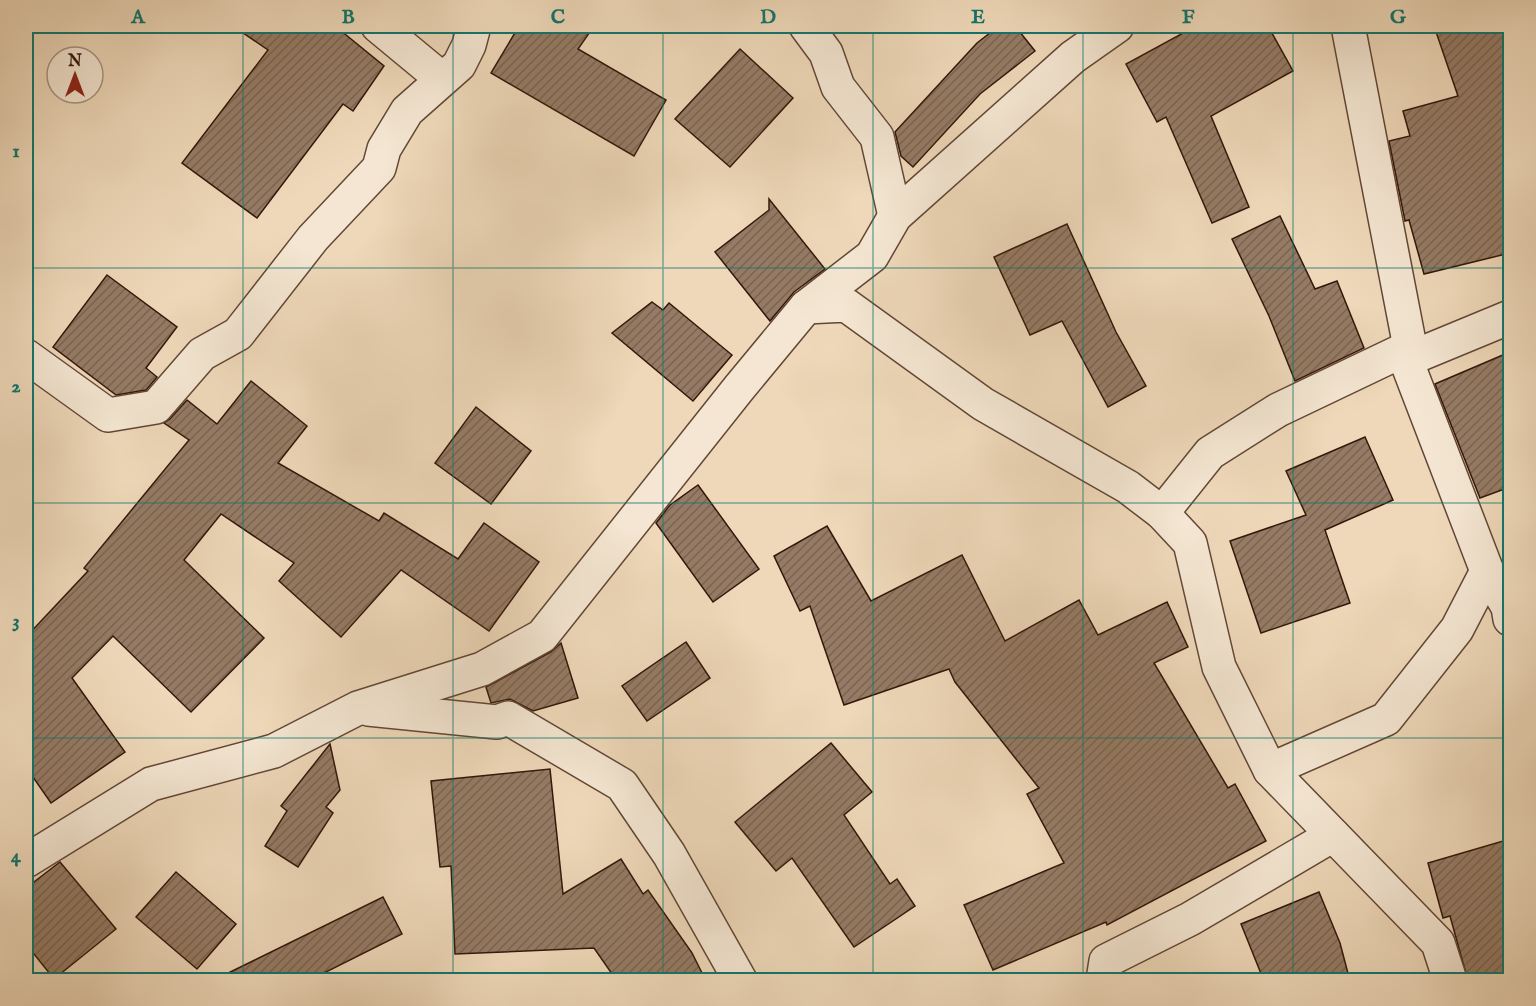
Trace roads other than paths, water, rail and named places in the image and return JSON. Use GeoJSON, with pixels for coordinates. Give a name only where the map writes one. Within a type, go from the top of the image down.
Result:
{"type":"FeatureCollection","features":[{"type":"Feature","properties":{"kind":"street"},"geometry":{"type":"LineString","coordinates":[[378,26],[442,79]]}},
{"type":"Feature","properties":{"kind":"street"},"geometry":{"type":"LineString","coordinates":[[26,356],[108,415],[156,407],[202,354],[238,334],[314,238],[379,168],[384,149],[406,111],[459,65],[469,45],[474,26]]}},
{"type":"Feature","properties":{"kind":"street"},"geometry":{"type":"LineString","coordinates":[[806,26],[826,53],[838,87],[877,137],[895,216]]}},
{"type":"Feature","properties":{"kind":"street"},"geometry":{"type":"LineString","coordinates":[[26,861],[151,784],[273,751],[358,708],[482,669],[542,636],[806,307],[872,256],[895,216],[1072,57],[1117,26]]}},
{"type":"Feature","properties":{"kind":"street"},"geometry":{"type":"LineString","coordinates":[[1348,26],[1408,353],[1487,571],[1508,606],[1510,619]]}},
{"type":"Feature","properties":{"kind":"street"},"geometry":{"type":"LineString","coordinates":[[806,307],[846,305],[983,404],[1128,487],[1162,513],[1190,543],[1219,667],[1270,770],[1438,943],[1450,981]]}},
{"type":"Feature","properties":{"kind":"street"},"geometry":{"type":"LineString","coordinates":[[1162,513],[1210,453],[1278,410],[1408,353],[1510,317]]}},
{"type":"Feature","properties":{"kind":"street"},"geometry":{"type":"LineString","coordinates":[[1270,770],[1386,719],[1456,629],[1487,571]]}},
{"type":"Feature","properties":{"kind":"street"},"geometry":{"type":"LineString","coordinates":[[358,708],[497,722],[508,718],[622,785],[669,854],[740,981]]}},
{"type":"Feature","properties":{"kind":"street"},"geometry":{"type":"LineString","coordinates":[[1103,981],[1106,961],[1190,919],[1333,835]]}}]}
